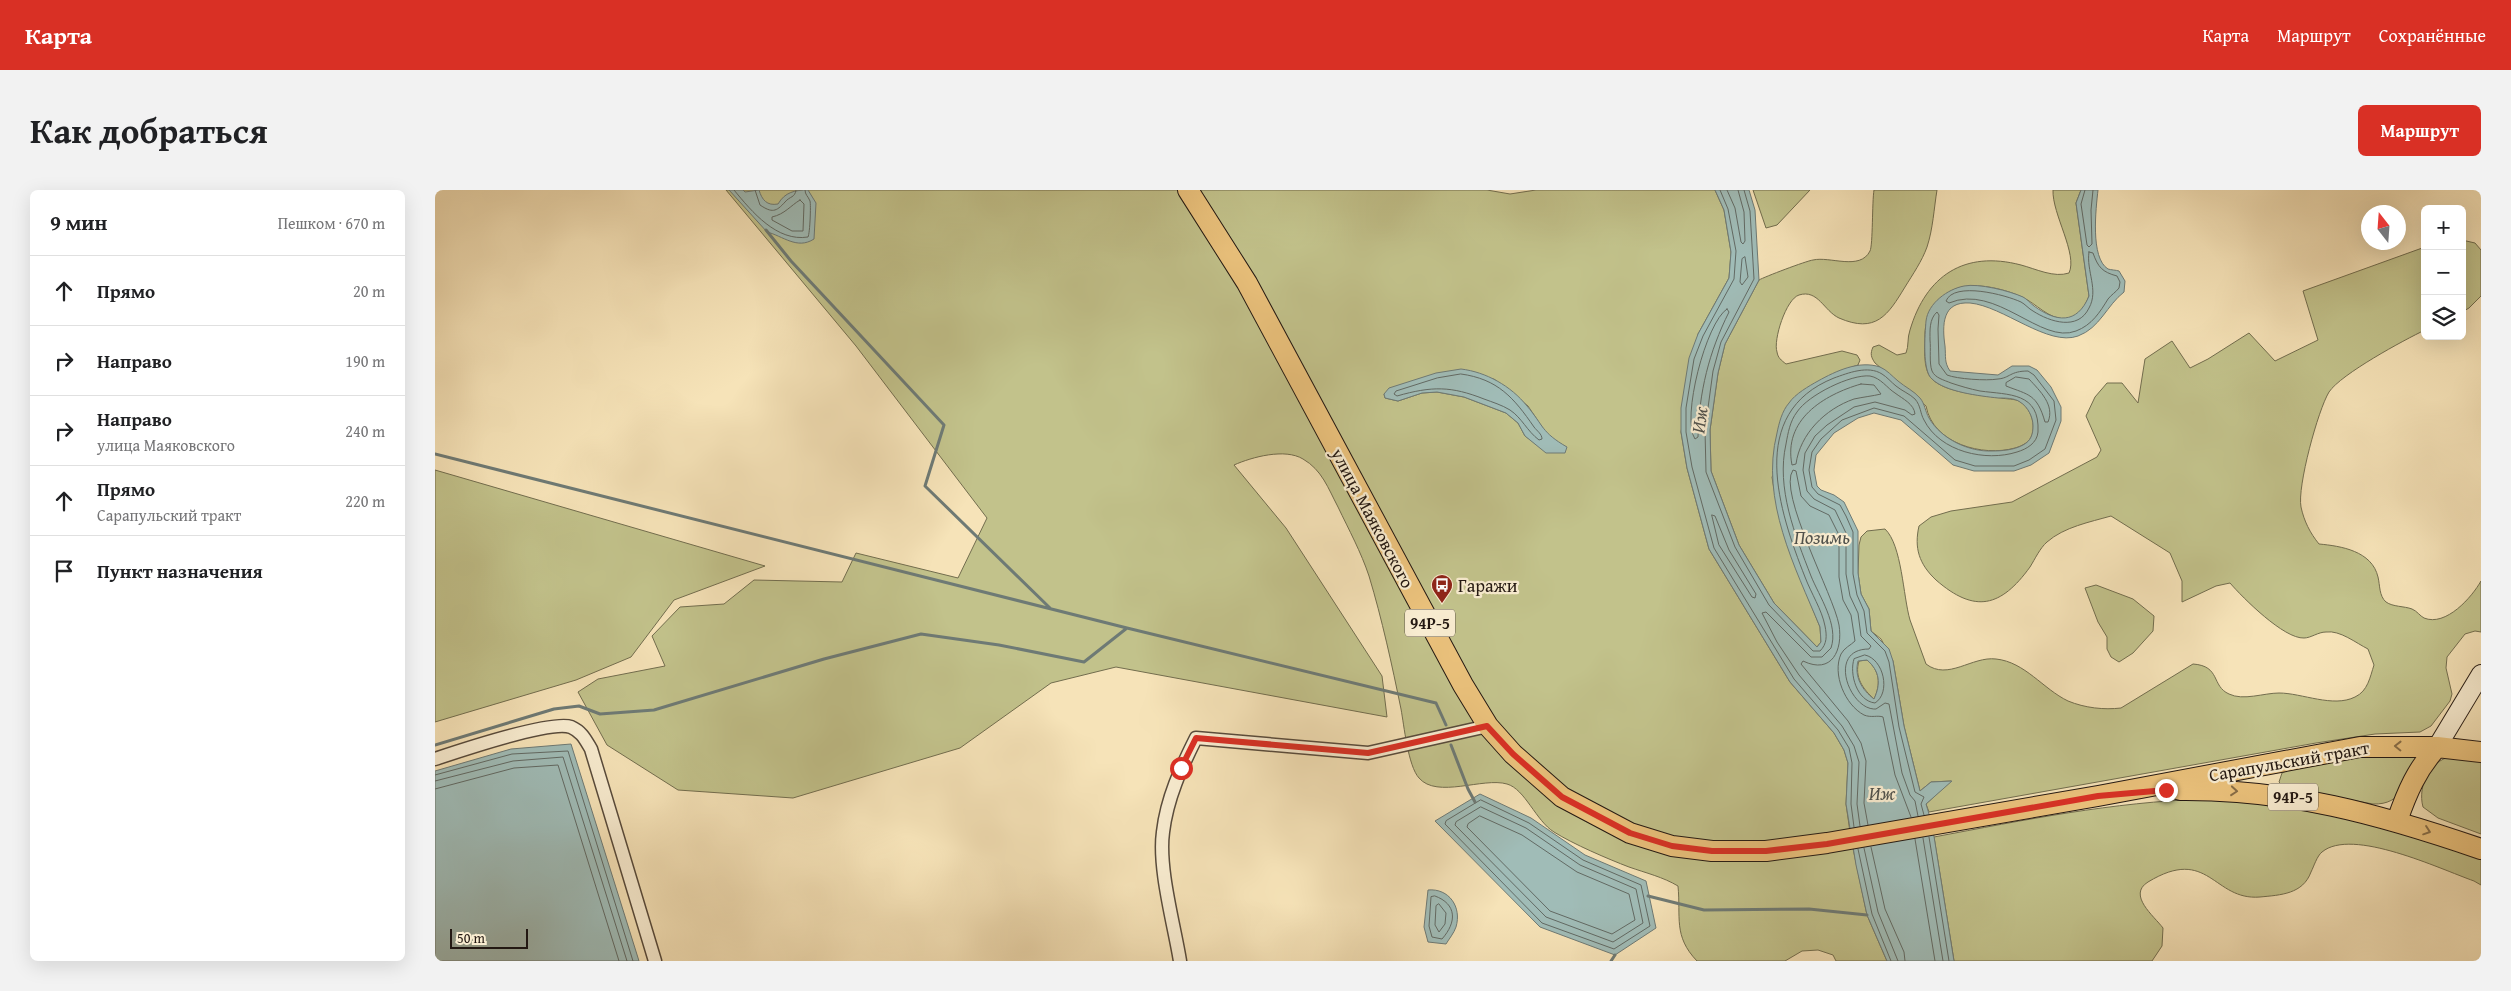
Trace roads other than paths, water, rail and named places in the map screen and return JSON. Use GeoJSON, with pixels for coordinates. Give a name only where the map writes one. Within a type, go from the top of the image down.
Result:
{"type":"FeatureCollection","features":[{"type":"Feature","properties":{"kind":"main road","name":"улица Маяковского"},"geometry":{"type":"LineString","coordinates":[[1188,190],[1247,283],[1463,685],[1487,726],[1513,754],[1562,797],[1630,833],[1672,846],[1712,851],[1766,851],[1827,844]]}},
{"type":"Feature","properties":{"kind":"main road","name":"Сарапульский тракт"},"geometry":{"type":"LineString","coordinates":[[1827,844],[2360,747],[2437,747],[2481,752]]}},
{"type":"Feature","properties":{"kind":"main road"},"geometry":{"type":"LineString","coordinates":[[2397,821],[2415,776],[2437,747]]}},
{"type":"Feature","properties":{"kind":"main road","name":"Сарапульский тракт"},"geometry":{"type":"LineString","coordinates":[[2098,796],[2166,790],[2215,789],[2254,792],[2333,804],[2397,821],[2481,849]]}},
{"type":"Feature","properties":{"kind":"street"},"geometry":{"type":"LineString","coordinates":[[2437,747],[2481,674]]}},
{"type":"Feature","properties":{"kind":"street"},"geometry":{"type":"LineString","coordinates":[[435,758],[505,737],[540,730],[569,726],[583,734],[591,750],[655,961]]}},
{"type":"Feature","properties":{"kind":"street"},"geometry":{"type":"LineString","coordinates":[[1180,961],[1164,868],[1163,834],[1169,800],[1196,738],[1368,753],[1487,726]]}},
{"type":"Feature","properties":{"kind":"water"},"geometry":{"type":"Polygon","coordinates":[[[729,190],[743,190],[745,192],[759,190],[766,202],[778,204],[791,192],[808,190],[816,203],[814,239],[808,242],[796,243],[767,232],[729,190]]]}},
{"type":"Feature","properties":{"kind":"water"},"geometry":{"type":"Polygon","coordinates":[[[1715,190],[1749,190],[1755,210],[1759,280],[1725,344],[1718,373],[1710,430],[1711,471],[1739,545],[1774,603],[1817,647],[1821,642],[1820,627],[1800,581],[1783,533],[1773,483],[1773,458],[1777,433],[1781,417],[1787,406],[1802,390],[1832,374],[1856,366],[1872,365],[1885,370],[1918,396],[1922,400],[1934,425],[1956,443],[1983,451],[1992,451],[2012,449],[2026,443],[2032,434],[2033,423],[2028,409],[2023,404],[2013,399],[1963,393],[1945,387],[1932,379],[1925,361],[1926,321],[1931,308],[1940,298],[1952,290],[1970,285],[1994,288],[2017,295],[2042,311],[2058,318],[2072,316],[2078,312],[2089,296],[2076,203],[2081,190],[2098,190],[2095,232],[2099,255],[2102,263],[2108,269],[2119,271],[2125,281],[2124,292],[2092,328],[2078,336],[2066,338],[2053,336],[1997,311],[1970,303],[1961,303],[1954,306],[1949,310],[1944,323],[1946,359],[1950,371],[1998,375],[2012,366],[2029,366],[2037,370],[2051,387],[2061,407],[2061,421],[2049,453],[2031,465],[2014,471],[1974,471],[1953,465],[1901,420],[1874,413],[1858,418],[1834,433],[1816,455],[1814,470],[1817,486],[1844,502],[1858,531],[1858,573],[1861,594],[1869,609],[1871,631],[1889,649],[1893,661],[1904,726],[1920,791],[1931,782],[1952,781],[1926,804],[1932,824],[1954,961],[1887,961],[1867,915],[1856,865],[1846,804],[1848,763],[1844,750],[1834,733],[1790,682],[1709,549],[1687,468],[1681,432],[1681,408],[1689,358],[1698,334],[1729,278],[1731,252],[1724,210],[1715,190]],[[1867,660],[1858,661],[1857,672],[1860,683],[1874,699],[1878,688],[1878,678],[1867,660]]]}},
{"type":"Feature","properties":{"kind":"water"},"geometry":{"type":"Polygon","coordinates":[[[1461,369],[1480,373],[1506,386],[1521,399],[1547,433],[1567,447],[1565,453],[1546,453],[1525,436],[1518,423],[1506,413],[1464,397],[1437,392],[1422,393],[1398,401],[1385,398],[1384,394],[1389,388],[1436,373],[1461,369]]]}},
{"type":"Feature","properties":{"kind":"water"},"geometry":{"type":"Polygon","coordinates":[[[571,744],[639,961],[435,961],[435,771],[511,749],[571,744]]]}},
{"type":"Feature","properties":{"kind":"water"},"geometry":{"type":"Polygon","coordinates":[[[1480,794],[1531,818],[1585,855],[1646,881],[1656,928],[1615,955],[1540,927],[1435,821],[1480,794]]]}},
{"type":"Feature","properties":{"kind":"water"},"geometry":{"type":"Polygon","coordinates":[[[1428,890],[1442,892],[1448,896],[1452,900],[1457,912],[1456,927],[1446,944],[1428,942],[1424,927],[1428,890]]]}},
{"type":"Feature","properties":{"kind":"waterway"},"geometry":{"type":"LineString","coordinates":[[766,230],[791,261],[944,425],[925,486],[1051,609]]}},
{"type":"Feature","properties":{"kind":"waterway"},"geometry":{"type":"LineString","coordinates":[[435,454],[1127,628],[1436,703],[1446,725]]}},
{"type":"Feature","properties":{"kind":"waterway"},"geometry":{"type":"LineString","coordinates":[[435,745],[554,709],[579,706],[600,714],[654,710],[824,659],[921,634],[999,645],[1084,662],[1127,628]]}},
{"type":"Feature","properties":{"kind":"waterway"},"geometry":{"type":"LineString","coordinates":[[1451,745],[1475,802]]}},
{"type":"Feature","properties":{"kind":"waterway"},"geometry":{"type":"LineString","coordinates":[[1648,896],[1704,910],[1809,909],[1867,915]]}},
{"type":"Feature","properties":{"kind":"waterway"},"geometry":{"type":"LineString","coordinates":[[1611,961],[1615,955]]}},
{"type":"Feature","properties":{"kind":"place","name":"Гаражи"},"geometry":{"type":"Point","coordinates":[1442,604]}},
{"type":"Feature","properties":{"kind":"water label","name":"Иж"},"geometry":{"type":"Point","coordinates":[1699,420]}},
{"type":"Feature","properties":{"kind":"water label","name":"Позимь"},"geometry":{"type":"Point","coordinates":[1822,537]}},
{"type":"Feature","properties":{"kind":"water label","name":"Иж"},"geometry":{"type":"Point","coordinates":[1882,793]}}]}
